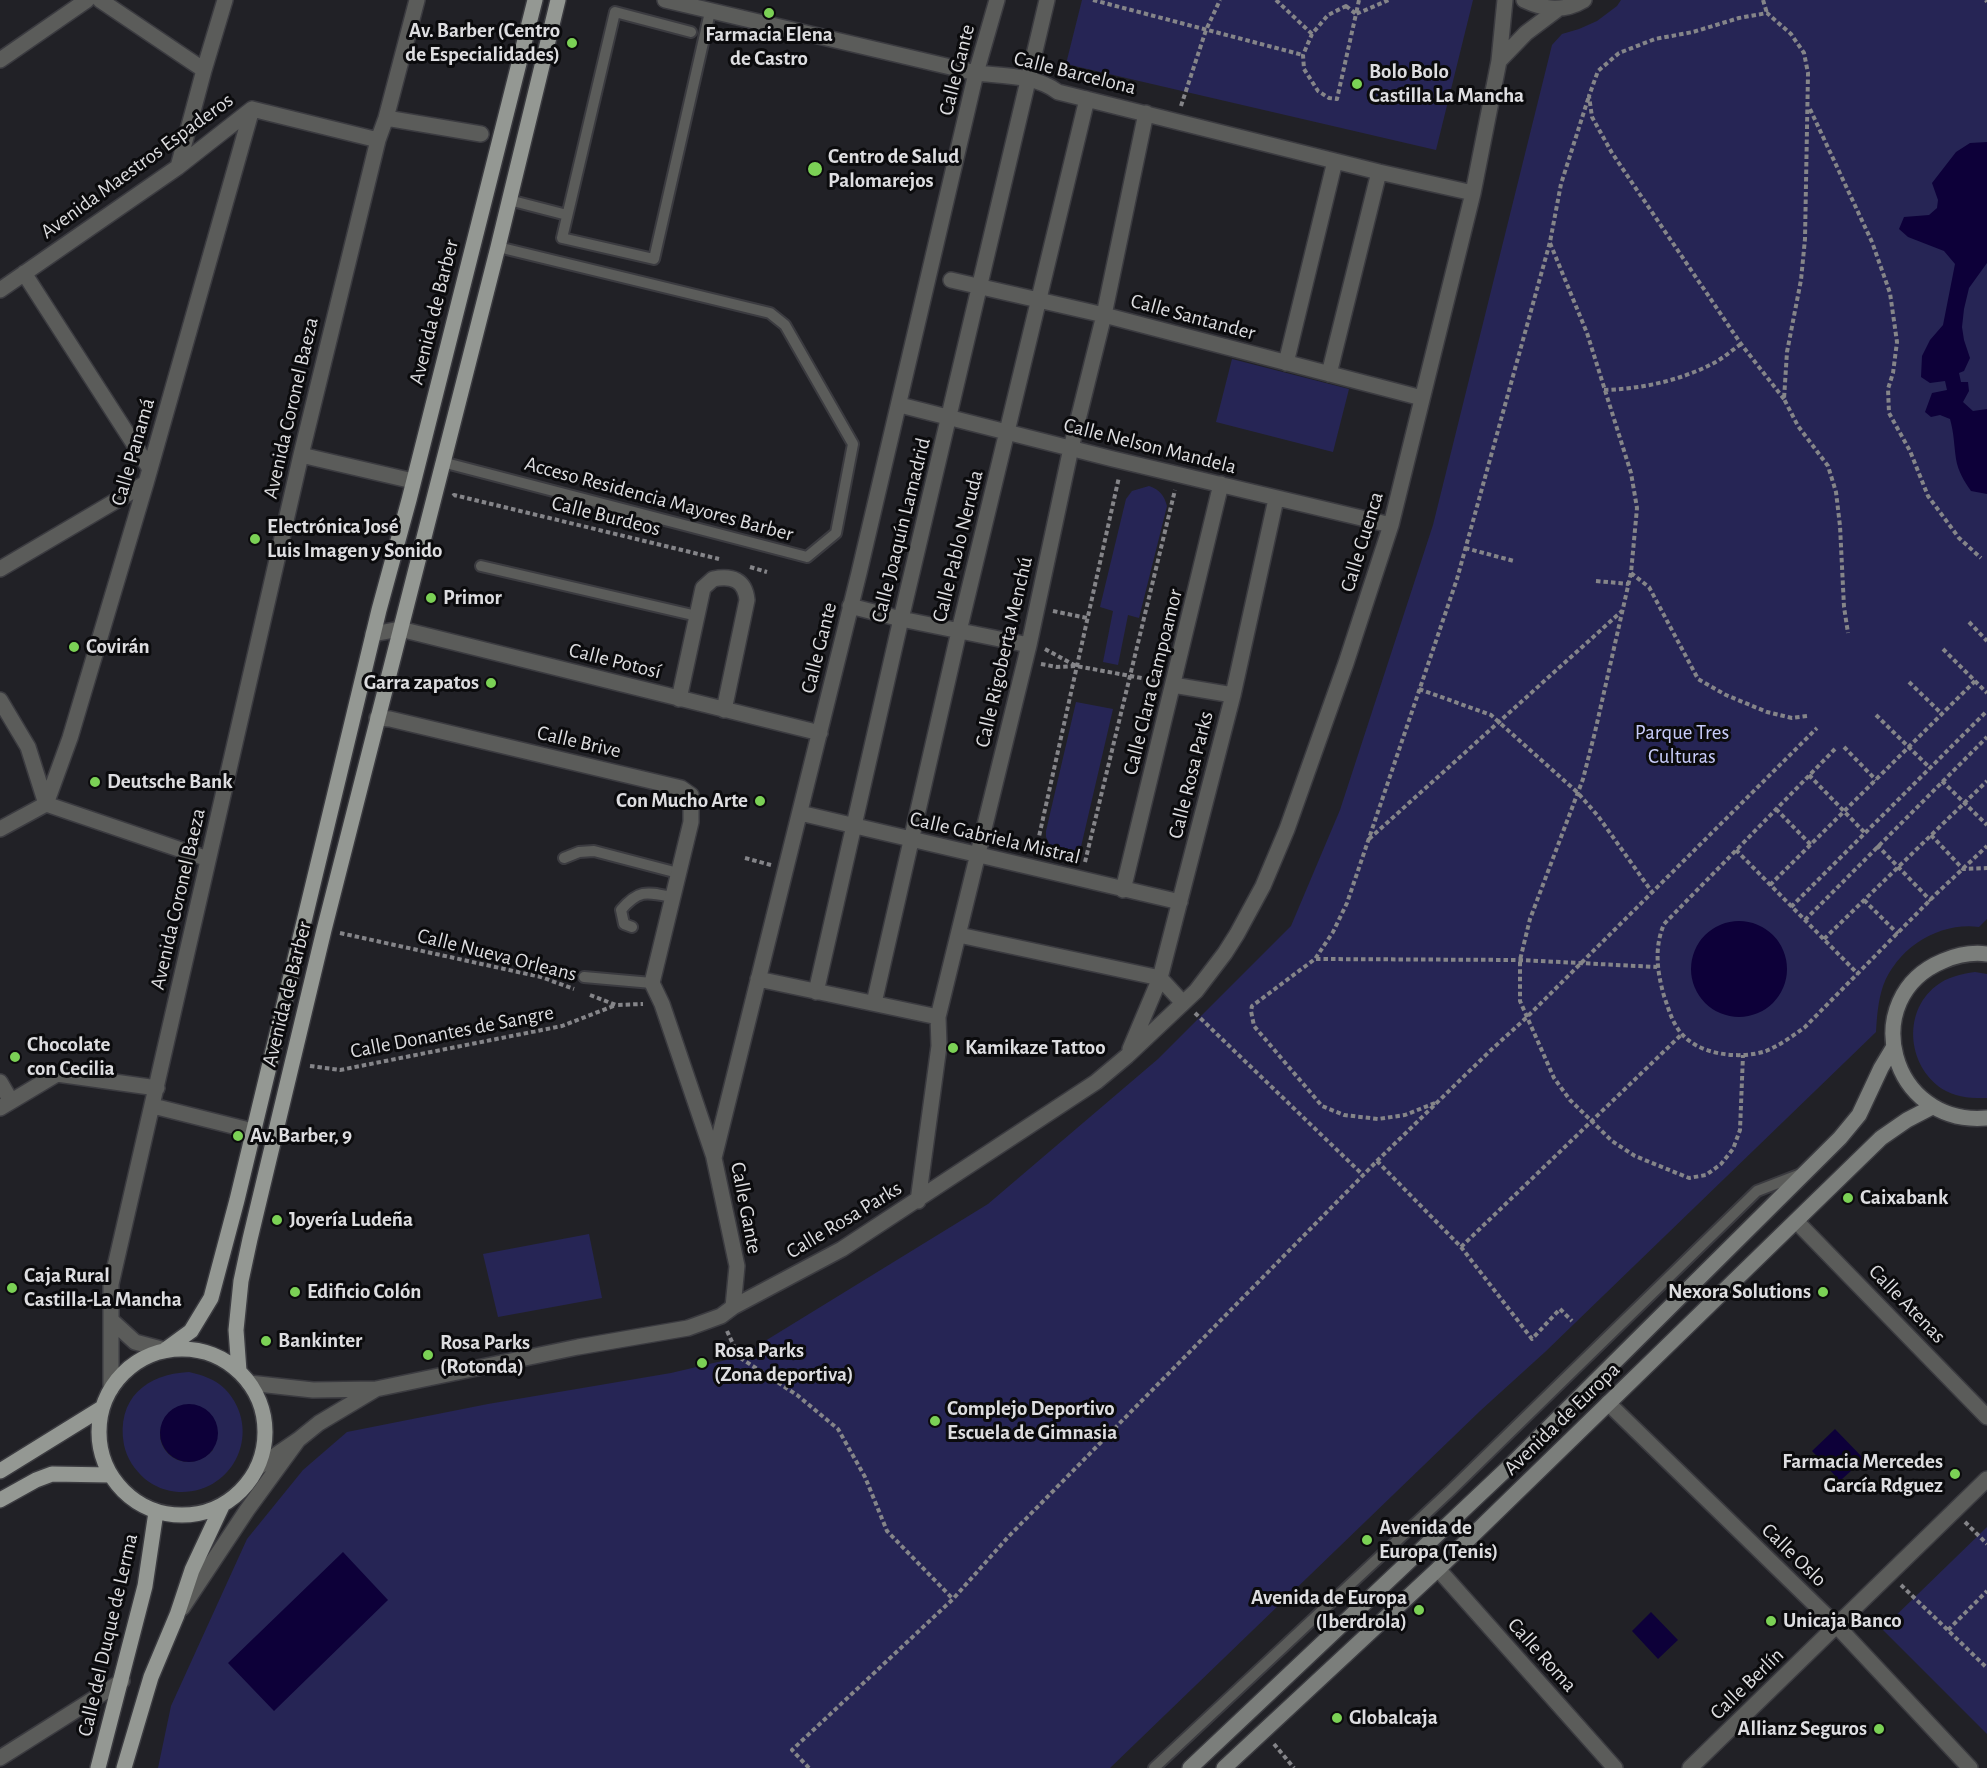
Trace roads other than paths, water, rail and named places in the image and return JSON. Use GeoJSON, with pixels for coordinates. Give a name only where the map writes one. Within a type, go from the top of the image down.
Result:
{"type":"FeatureCollection","features":[{"type":"Feature","properties":{"kind":"main road","name":"Avenida de Barber"},"geometry":{"type":"LineString","coordinates":[[165,1350],[191,1331],[211,1298],[237,1200],[373,634],[535,0]]}},
{"type":"Feature","properties":{"kind":"main road","name":"Avenida de Barber"},"geometry":{"type":"LineString","coordinates":[[244,1377],[236,1330],[241,1281],[324,930],[498,247],[558,0]]}},
{"type":"Feature","properties":{"kind":"main road","name":"Avenida de Europa"},"geometry":{"type":"LineString","coordinates":[[1984,952],[1955,955],[1933,965],[1914,980],[1900,1000],[1893,1024],[1893,1048],[1900,1071],[1913,1092],[1932,1107],[1952,1116],[1972,1120],[1987,1118]]}},
{"type":"Feature","properties":{"kind":"main road","name":"Avenida de Europa"},"geometry":{"type":"LineString","coordinates":[[1190,1768],[1513,1463],[1840,1138],[1859,1115],[1893,1048]]}},
{"type":"Feature","properties":{"kind":"main road","name":"Avenida de Europa"},"geometry":{"type":"LineString","coordinates":[[1224,1768],[1438,1569],[1881,1138],[1907,1120],[1932,1107]]}},
{"type":"Feature","properties":{"kind":"main road"},"geometry":{"type":"LineString","coordinates":[[192,1349],[217,1356],[244,1377],[260,1403],[265,1425],[264,1447],[257,1468],[243,1490],[222,1506],[190,1516],[156,1512],[138,1503],[122,1491],[110,1475],[101,1454],[99,1430],[102,1408],[111,1389],[125,1371],[143,1358],[165,1350],[192,1349]]}},
{"type":"Feature","properties":{"kind":"main road"},"geometry":{"type":"LineString","coordinates":[[0,1471],[102,1408]]}},
{"type":"Feature","properties":{"kind":"main road"},"geometry":{"type":"LineString","coordinates":[[0,1500],[52,1474],[110,1475]]}},
{"type":"Feature","properties":{"kind":"main road"},"geometry":{"type":"LineString","coordinates":[[124,1768],[151,1677],[177,1616],[192,1570],[222,1506]]}},
{"type":"Feature","properties":{"kind":"main road","name":"Calle del Duque de Lerma"},"geometry":{"type":"LineString","coordinates":[[98,1768],[145,1586],[156,1512]]}},
{"type":"Feature","properties":{"kind":"street"},"geometry":{"type":"LineString","coordinates":[[0,60],[87,0]]}},
{"type":"Feature","properties":{"kind":"street"},"geometry":{"type":"LineString","coordinates":[[100,0],[204,70]]}},
{"type":"Feature","properties":{"kind":"street"},"geometry":{"type":"LineString","coordinates":[[178,167],[225,0]]}},
{"type":"Feature","properties":{"kind":"street","name":"Avenida Coronel Baeza"},"geometry":{"type":"LineString","coordinates":[[111,1389],[111,1284],[158,1088],[301,455],[378,140],[386,118],[417,0]]}},
{"type":"Feature","properties":{"kind":"street","name":"Calle Barcelona"},"geometry":{"type":"LineString","coordinates":[[665,0],[976,73],[1029,79],[1048,84],[1058,92],[1378,172],[1473,193]]}},
{"type":"Feature","properties":{"kind":"street","name":"Calle Gante"},"geometry":{"type":"LineString","coordinates":[[727,1312],[737,1266],[714,1158],[900,405],[976,73],[997,0]]}},
{"type":"Feature","properties":{"kind":"street"},"geometry":{"type":"LineString","coordinates":[[1037,0],[1043,18]]}},
{"type":"Feature","properties":{"kind":"street","name":"Calle Joaquín Lamadrid"},"geometry":{"type":"LineString","coordinates":[[816,992],[853,825],[1047,0]]}},
{"type":"Feature","properties":{"kind":"street","name":"Calle Cuenca"},"geometry":{"type":"LineString","coordinates":[[1183,1003],[1196,991],[1226,953],[1263,886],[1287,830],[1328,714],[1390,525],[1473,193],[1499,61],[1505,0]]}},
{"type":"Feature","properties":{"kind":"street"},"geometry":{"type":"LineString","coordinates":[[1524,0],[1539,7],[1558,9],[1575,6],[1584,0]]}},
{"type":"Feature","properties":{"kind":"street"},"geometry":{"type":"LineString","coordinates":[[1499,61],[1526,33],[1558,9]]}},
{"type":"Feature","properties":{"kind":"street","name":"Calle Pablo Neruda"},"geometry":{"type":"LineString","coordinates":[[874,1003],[959,631],[1087,99]]}},
{"type":"Feature","properties":{"kind":"street","name":"Avenida Maestros Espaderos"},"geometry":{"type":"LineString","coordinates":[[0,290],[178,167],[252,109],[378,140]]}},
{"type":"Feature","properties":{"kind":"street","name":"Calle Panamá"},"geometry":{"type":"LineString","coordinates":[[46,804],[70,738],[148,476],[252,109]]}},
{"type":"Feature","properties":{"kind":"street","name":"Calle Rigoberta Menchú"},"geometry":{"type":"LineString","coordinates":[[918,1201],[939,1046],[938,1017],[1029,645],[1071,448],[1104,315],[1146,113]]}},
{"type":"Feature","properties":{"kind":"street"},"geometry":{"type":"LineString","coordinates":[[386,118],[481,134]]}},
{"type":"Feature","properties":{"kind":"street"},"geometry":{"type":"LineString","coordinates":[[1286,363],[1335,161]]}},
{"type":"Feature","properties":{"kind":"street"},"geometry":{"type":"LineString","coordinates":[[1329,374],[1378,172]]}},
{"type":"Feature","properties":{"kind":"street"},"geometry":{"type":"LineString","coordinates":[[0,568],[148,476],[24,273]]}},
{"type":"Feature","properties":{"kind":"street","name":"Calle Santander"},"geometry":{"type":"LineString","coordinates":[[951,280],[1104,315],[1422,398]]}},
{"type":"Feature","properties":{"kind":"street","name":"Calle Nelson Mandela"},"geometry":{"type":"LineString","coordinates":[[900,405],[1276,499],[1390,525]]}},
{"type":"Feature","properties":{"kind":"street"},"geometry":{"type":"LineString","coordinates":[[301,455],[413,481]]}},
{"type":"Feature","properties":{"kind":"street","name":"Calle Clara Campoamor"},"geometry":{"type":"LineString","coordinates":[[1123,890],[1221,484]]}},
{"type":"Feature","properties":{"kind":"street","name":"Calle Rosa Parks"},"geometry":{"type":"LineString","coordinates":[[1127,1056],[1160,978],[1233,695],[1276,499]]}},
{"type":"Feature","properties":{"kind":"street"},"geometry":{"type":"LineString","coordinates":[[679,699],[703,588],[713,579],[720,577],[740,581],[746,590],[747,600],[724,710]]}},
{"type":"Feature","properties":{"kind":"street"},"geometry":{"type":"LineString","coordinates":[[850,606],[901,619],[1029,645]]}},
{"type":"Feature","properties":{"kind":"street"},"geometry":{"type":"LineString","coordinates":[[373,634],[400,629]]}},
{"type":"Feature","properties":{"kind":"street","name":"Calle Potosí"},"geometry":{"type":"LineString","coordinates":[[400,629],[820,733]]}},
{"type":"Feature","properties":{"kind":"street"},"geometry":{"type":"LineString","coordinates":[[1173,685],[1233,695]]}},
{"type":"Feature","properties":{"kind":"street"},"geometry":{"type":"LineString","coordinates":[[0,700],[28,747],[46,804]]}},
{"type":"Feature","properties":{"kind":"street","name":"Calle Brive"},"geometry":{"type":"LineString","coordinates":[[377,718],[681,788],[691,795],[690,822],[652,983]]}},
{"type":"Feature","properties":{"kind":"street"},"geometry":{"type":"LineString","coordinates":[[0,829],[46,804],[208,859]]}},
{"type":"Feature","properties":{"kind":"street","name":"Calle Gabriela Mistral"},"geometry":{"type":"LineString","coordinates":[[800,813],[1180,902]]}},
{"type":"Feature","properties":{"kind":"street"},"geometry":{"type":"LineString","coordinates":[[959,935],[1160,978],[1183,1003]]}},
{"type":"Feature","properties":{"kind":"street"},"geometry":{"type":"LineString","coordinates":[[758,979],[938,1017]]}},
{"type":"Feature","properties":{"kind":"street"},"geometry":{"type":"LineString","coordinates":[[652,983],[662,1004],[714,1158]]}},
{"type":"Feature","properties":{"kind":"street","name":"Calle Rosa Parks"},"geometry":{"type":"LineString","coordinates":[[244,1377],[313,1390],[376,1389],[578,1347],[688,1328],[727,1312],[842,1249],[918,1201],[1067,1102],[1127,1056],[1183,1003]]}},
{"type":"Feature","properties":{"kind":"street"},"geometry":{"type":"LineString","coordinates":[[0,1082],[5,1105],[57,1074],[158,1088]]}},
{"type":"Feature","properties":{"kind":"street"},"geometry":{"type":"LineString","coordinates":[[153,1106],[252,1131]]}},
{"type":"Feature","properties":{"kind":"street","name":"Calle Atenas"},"geometry":{"type":"LineString","coordinates":[[1796,1221],[1987,1417]]}},
{"type":"Feature","properties":{"kind":"street"},"geometry":{"type":"LineString","coordinates":[[111,1320],[135,1342],[165,1350]]}},
{"type":"Feature","properties":{"kind":"street","name":"Calle Rosa Parks"},"geometry":{"type":"LineString","coordinates":[[257,1468],[319,1423],[376,1389]]}},
{"type":"Feature","properties":{"kind":"street","name":"Calle Oslo"},"geometry":{"type":"LineString","coordinates":[[1608,1403],[1837,1626],[1970,1768]]}},
{"type":"Feature","properties":{"kind":"street"},"geometry":{"type":"LineString","coordinates":[[177,1616],[247,1510],[298,1440]]}},
{"type":"Feature","properties":{"kind":"street","name":"Calle Berlín"},"geometry":{"type":"LineString","coordinates":[[1690,1768],[1987,1479]]}},
{"type":"Feature","properties":{"kind":"street","name":"Calle Roma"},"geometry":{"type":"LineString","coordinates":[[1438,1569],[1615,1768]]}},
{"type":"Feature","properties":{"kind":"street"},"geometry":{"type":"LineString","coordinates":[[0,1758],[122,1682]]}},
{"type":"Feature","properties":{"kind":"lane"},"geometry":{"type":"LineString","coordinates":[[691,32],[615,12],[562,238],[654,259],[710,12]]}},
{"type":"Feature","properties":{"kind":"lane"},"geometry":{"type":"LineString","coordinates":[[509,200],[567,214]]}},
{"type":"Feature","properties":{"kind":"lane","name":"Acceso Residencia Mayores Barber"},"geometry":{"type":"LineString","coordinates":[[442,462],[807,558],[836,533],[853,444],[785,325],[770,313],[498,247]]}},
{"type":"Feature","properties":{"kind":"lane"},"geometry":{"type":"LineString","coordinates":[[481,566],[697,616]]}},
{"type":"Feature","properties":{"kind":"lane"},"geometry":{"type":"LineString","coordinates":[[564,858],[579,852],[594,851],[678,873]]}},
{"type":"Feature","properties":{"kind":"lane"},"geometry":{"type":"LineString","coordinates":[[632,927],[624,924],[621,910],[630,899],[639,893],[672,897]]}},
{"type":"Feature","properties":{"kind":"lane"},"geometry":{"type":"LineString","coordinates":[[584,977],[652,983]]}},
{"type":"Feature","properties":{"kind":"lane","name":"Avenida de Europa"},"geometry":{"type":"LineString","coordinates":[[1154,1768],[1450,1491],[1758,1191],[1806,1171]]}},
{"type":"Feature","properties":{"kind":"place","name":"Farmacia Elena de Castro"},"geometry":{"type":"Point","coordinates":[769,13]}},
{"type":"Feature","properties":{"kind":"place","name":"Av. Barber (Centro de Especialidades)"},"geometry":{"type":"Point","coordinates":[572,43]}},
{"type":"Feature","properties":{"kind":"place","name":"Bolo Bolo Castilla La Mancha"},"geometry":{"type":"Point","coordinates":[1357,84]}},
{"type":"Feature","properties":{"kind":"place","name":"Centro de Salud Palomarejos"},"geometry":{"type":"Point","coordinates":[815,169]}},
{"type":"Feature","properties":{"kind":"place","name":"Electrónica José Luis Imagen y Sonido"},"geometry":{"type":"Point","coordinates":[255,539]}},
{"type":"Feature","properties":{"kind":"place","name":"Primor"},"geometry":{"type":"Point","coordinates":[431,598]}},
{"type":"Feature","properties":{"kind":"place","name":"Covirán"},"geometry":{"type":"Point","coordinates":[74,647]}},
{"type":"Feature","properties":{"kind":"place","name":"Garra zapatos"},"geometry":{"type":"Point","coordinates":[491,683]}},
{"type":"Feature","properties":{"kind":"place","name":"Deutsche Bank"},"geometry":{"type":"Point","coordinates":[95,782]}},
{"type":"Feature","properties":{"kind":"place","name":"Con Mucho Arte"},"geometry":{"type":"Point","coordinates":[760,801]}},
{"type":"Feature","properties":{"kind":"place","name":"Kamikaze Tattoo"},"geometry":{"type":"Point","coordinates":[953,1048]}},
{"type":"Feature","properties":{"kind":"place","name":"Chocolate con Cecilia"},"geometry":{"type":"Point","coordinates":[15,1057]}},
{"type":"Feature","properties":{"kind":"place","name":"Av. Barber, 9"},"geometry":{"type":"Point","coordinates":[238,1136]}},
{"type":"Feature","properties":{"kind":"place","name":"Caixabank"},"geometry":{"type":"Point","coordinates":[1848,1198]}},
{"type":"Feature","properties":{"kind":"place","name":"Joyería Ludeña"},"geometry":{"type":"Point","coordinates":[277,1220]}},
{"type":"Feature","properties":{"kind":"place","name":"Caja Rural Castilla-La Mancha"},"geometry":{"type":"Point","coordinates":[12,1288]}},
{"type":"Feature","properties":{"kind":"place","name":"Edificio Colón"},"geometry":{"type":"Point","coordinates":[295,1292]}},
{"type":"Feature","properties":{"kind":"place","name":"Nexora Solutions"},"geometry":{"type":"Point","coordinates":[1823,1292]}},
{"type":"Feature","properties":{"kind":"place","name":"Bankinter"},"geometry":{"type":"Point","coordinates":[266,1341]}},
{"type":"Feature","properties":{"kind":"place","name":"Rosa Parks (Rotonda)"},"geometry":{"type":"Point","coordinates":[428,1355]}},
{"type":"Feature","properties":{"kind":"place","name":"Rosa Parks (Zona deportiva)"},"geometry":{"type":"Point","coordinates":[702,1363]}},
{"type":"Feature","properties":{"kind":"place","name":"Complejo Deportivo Escuela de Gimnasia"},"geometry":{"type":"Point","coordinates":[935,1421]}},
{"type":"Feature","properties":{"kind":"place","name":"Farmacia Mercedes García Rdguez"},"geometry":{"type":"Point","coordinates":[1955,1474]}},
{"type":"Feature","properties":{"kind":"place","name":"Avenida de Europa (Tenis)"},"geometry":{"type":"Point","coordinates":[1367,1540]}},
{"type":"Feature","properties":{"kind":"place","name":"Avenida de Europa (Iberdrola)"},"geometry":{"type":"Point","coordinates":[1419,1610]}},
{"type":"Feature","properties":{"kind":"place","name":"Unicaja Banco"},"geometry":{"type":"Point","coordinates":[1771,1621]}},
{"type":"Feature","properties":{"kind":"place","name":"Globalcaja"},"geometry":{"type":"Point","coordinates":[1337,1718]}},
{"type":"Feature","properties":{"kind":"place","name":"Allianz Seguros"},"geometry":{"type":"Point","coordinates":[1879,1729]}},
{"type":"Feature","properties":{"kind":"park label","name":"Parque Tres Culturas"},"geometry":{"type":"Point","coordinates":[1682,745]}}]}
